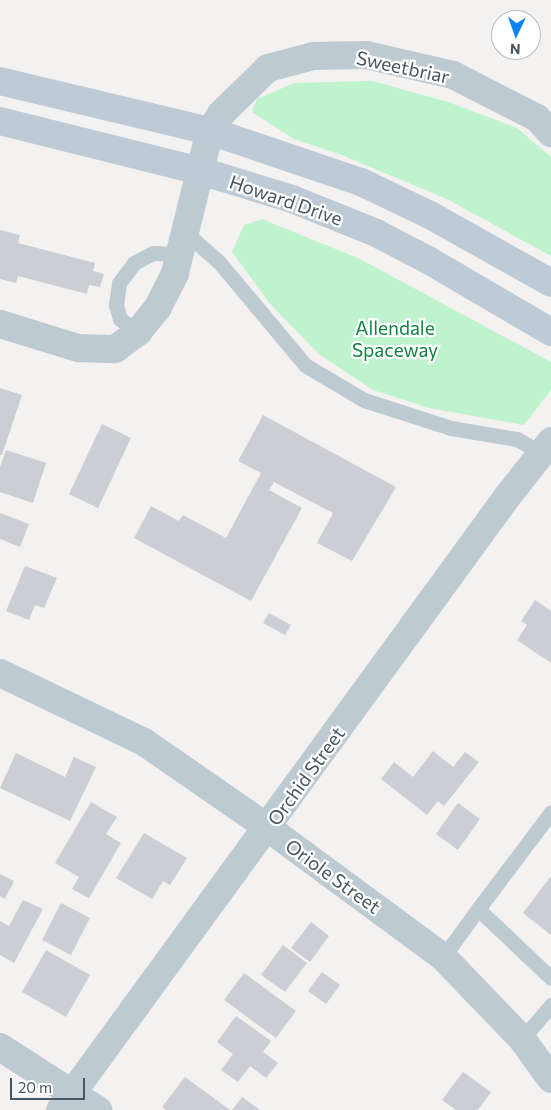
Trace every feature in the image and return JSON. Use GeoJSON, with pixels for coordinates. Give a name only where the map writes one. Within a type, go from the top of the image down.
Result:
{"type":"FeatureCollection","features":[{"type":"Feature","properties":{"kind":"main road"},"geometry":{"type":"LineString","coordinates":[[0,81],[210,132],[361,182],[430,215],[551,283]]}},
{"type":"Feature","properties":{"kind":"main road","name":"Howard Drive"},"geometry":{"type":"LineString","coordinates":[[0,121],[201,171],[292,199],[376,233],[551,332]]}},
{"type":"Feature","properties":{"kind":"street","name":"Sweetbriar"},"geometry":{"type":"LineString","coordinates":[[210,132],[221,114],[268,68],[313,56],[366,55],[453,75],[537,118],[551,133]]}},
{"type":"Feature","properties":{"kind":"street"},"geometry":{"type":"LineString","coordinates":[[0,324],[78,348],[115,349],[138,332],[158,307],[175,273],[184,244],[210,132]]}},
{"type":"Feature","properties":{"kind":"street","name":"Orchid Street"},"geometry":{"type":"LineString","coordinates":[[67,1101],[546,447]]}},
{"type":"Feature","properties":{"kind":"street","name":"Oriole Street"},"geometry":{"type":"LineString","coordinates":[[0,673],[144,742],[268,828],[443,957],[522,1039],[551,1079]]}},
{"type":"Feature","properties":{"kind":"street"},"geometry":{"type":"LineString","coordinates":[[0,1048],[67,1101],[98,1110]]}},
{"type":"Feature","properties":{"kind":"lane"},"geometry":{"type":"LineString","coordinates":[[138,332],[120,319],[116,304],[118,283],[134,263],[153,253],[184,244],[219,262],[305,365],[364,400],[451,428],[516,439],[546,447]]}},
{"type":"Feature","properties":{"kind":"lane"},"geometry":{"type":"LineString","coordinates":[[443,957],[551,812]]}},
{"type":"Feature","properties":{"kind":"lane"},"geometry":{"type":"LineString","coordinates":[[478,909],[551,978]]}},
{"type":"Feature","properties":{"kind":"lane"},"geometry":{"type":"LineString","coordinates":[[522,1039],[551,1005]]}},
{"type":"Feature","properties":{"kind":"green space"},"geometry":{"type":"Polygon","coordinates":[[[372,81],[448,102],[517,128],[551,157],[551,256],[447,199],[344,156],[294,139],[252,112],[257,99],[294,83],[372,81]]]}},
{"type":"Feature","properties":{"kind":"green space","name":"Allendale Spaceway"},"geometry":{"type":"Polygon","coordinates":[[[262,219],[360,259],[551,362],[551,390],[524,425],[429,408],[373,390],[320,355],[271,305],[232,252],[244,225],[262,219]]]}},
{"type":"Feature","properties":{"kind":"building"},"geometry":{"type":"Polygon","coordinates":[[[0,230],[20,235],[18,243],[95,263],[93,271],[104,274],[100,287],[89,285],[87,294],[18,276],[16,283],[0,279],[0,230]]]}},
{"type":"Feature","properties":{"kind":"building"},"geometry":{"type":"Polygon","coordinates":[[[0,388],[22,395],[2,455],[0,455],[0,388]]]}},
{"type":"Feature","properties":{"kind":"building"},"geometry":{"type":"Polygon","coordinates":[[[263,415],[396,487],[352,561],[317,543],[333,513],[274,482],[269,490],[302,508],[251,601],[134,538],[151,506],[179,521],[183,515],[226,538],[261,473],[238,461],[263,415]]]}},
{"type":"Feature","properties":{"kind":"building"},"geometry":{"type":"Polygon","coordinates":[[[102,424],[131,438],[98,508],[69,494],[102,424]]]}},
{"type":"Feature","properties":{"kind":"building"},"geometry":{"type":"Polygon","coordinates":[[[6,450],[46,463],[33,503],[0,492],[0,467],[6,450]]]}},
{"type":"Feature","properties":{"kind":"building"},"geometry":{"type":"Polygon","coordinates":[[[0,513],[29,524],[20,547],[0,539],[0,513]]]}},
{"type":"Feature","properties":{"kind":"building"},"geometry":{"type":"Polygon","coordinates":[[[25,566],[57,578],[44,608],[35,605],[29,620],[6,611],[25,566]]]}},
{"type":"Feature","properties":{"kind":"building"},"geometry":{"type":"Polygon","coordinates":[[[535,600],[551,611],[551,663],[517,640],[527,625],[521,621],[535,600]]]}},
{"type":"Feature","properties":{"kind":"building"},"geometry":{"type":"Polygon","coordinates":[[[269,613],[291,625],[285,635],[263,623],[269,613]]]}},
{"type":"Feature","properties":{"kind":"building"},"geometry":{"type":"Polygon","coordinates":[[[433,751],[453,767],[465,752],[479,762],[444,806],[438,801],[427,815],[381,779],[394,762],[413,777],[433,751]]]}},
{"type":"Feature","properties":{"kind":"building"},"geometry":{"type":"Polygon","coordinates":[[[16,753],[65,777],[74,757],[96,767],[70,821],[0,788],[16,753]]]}},
{"type":"Feature","properties":{"kind":"building"},"geometry":{"type":"Polygon","coordinates":[[[91,802],[117,817],[106,834],[121,843],[89,898],[72,889],[79,877],[55,863],[91,802]]]}},
{"type":"Feature","properties":{"kind":"building"},"geometry":{"type":"Polygon","coordinates":[[[458,803],[480,819],[458,850],[436,834],[458,803]]]}},
{"type":"Feature","properties":{"kind":"building"},"geometry":{"type":"Polygon","coordinates":[[[144,833],[187,858],[170,885],[163,881],[152,899],[116,878],[144,833]]]}},
{"type":"Feature","properties":{"kind":"building"},"geometry":{"type":"Polygon","coordinates":[[[0,874],[14,881],[5,899],[0,896],[0,874]]]}},
{"type":"Feature","properties":{"kind":"building"},"geometry":{"type":"Polygon","coordinates":[[[551,876],[551,935],[523,913],[551,876]]]}},
{"type":"Feature","properties":{"kind":"building"},"geometry":{"type":"Polygon","coordinates":[[[23,900],[43,909],[14,963],[0,955],[0,921],[9,926],[23,900]]]}},
{"type":"Feature","properties":{"kind":"building"},"geometry":{"type":"Polygon","coordinates":[[[61,903],[90,918],[71,955],[42,940],[61,903]]]}},
{"type":"Feature","properties":{"kind":"building"},"geometry":{"type":"Polygon","coordinates":[[[311,922],[329,936],[310,962],[291,948],[311,922]]]}},
{"type":"Feature","properties":{"kind":"building"},"geometry":{"type":"Polygon","coordinates":[[[283,945],[307,963],[285,992],[261,975],[283,945]]]}},
{"type":"Feature","properties":{"kind":"building"},"geometry":{"type":"Polygon","coordinates":[[[46,950],[90,975],[66,1017],[22,992],[46,950]]]}},
{"type":"Feature","properties":{"kind":"building"},"geometry":{"type":"Polygon","coordinates":[[[322,972],[340,985],[326,1004],[308,991],[322,972]]]}},
{"type":"Feature","properties":{"kind":"building"},"geometry":{"type":"Polygon","coordinates":[[[244,973],[296,1011],[276,1038],[224,1000],[244,973]]]}},
{"type":"Feature","properties":{"kind":"building"},"geometry":{"type":"Polygon","coordinates":[[[236,1016],[271,1041],[263,1052],[278,1063],[266,1078],[250,1066],[238,1082],[221,1070],[233,1054],[217,1042],[236,1016]]]}},
{"type":"Feature","properties":{"kind":"building"},"geometry":{"type":"Polygon","coordinates":[[[463,1072],[491,1092],[478,1110],[456,1110],[442,1100],[463,1072]]]}},
{"type":"Feature","properties":{"kind":"building"},"geometry":{"type":"Polygon","coordinates":[[[185,1077],[230,1110],[166,1110],[162,1107],[185,1077]]]}},
{"type":"Feature","properties":{"kind":"building"},"geometry":{"type":"Polygon","coordinates":[[[242,1097],[260,1110],[232,1110],[242,1097]]]}}]}
